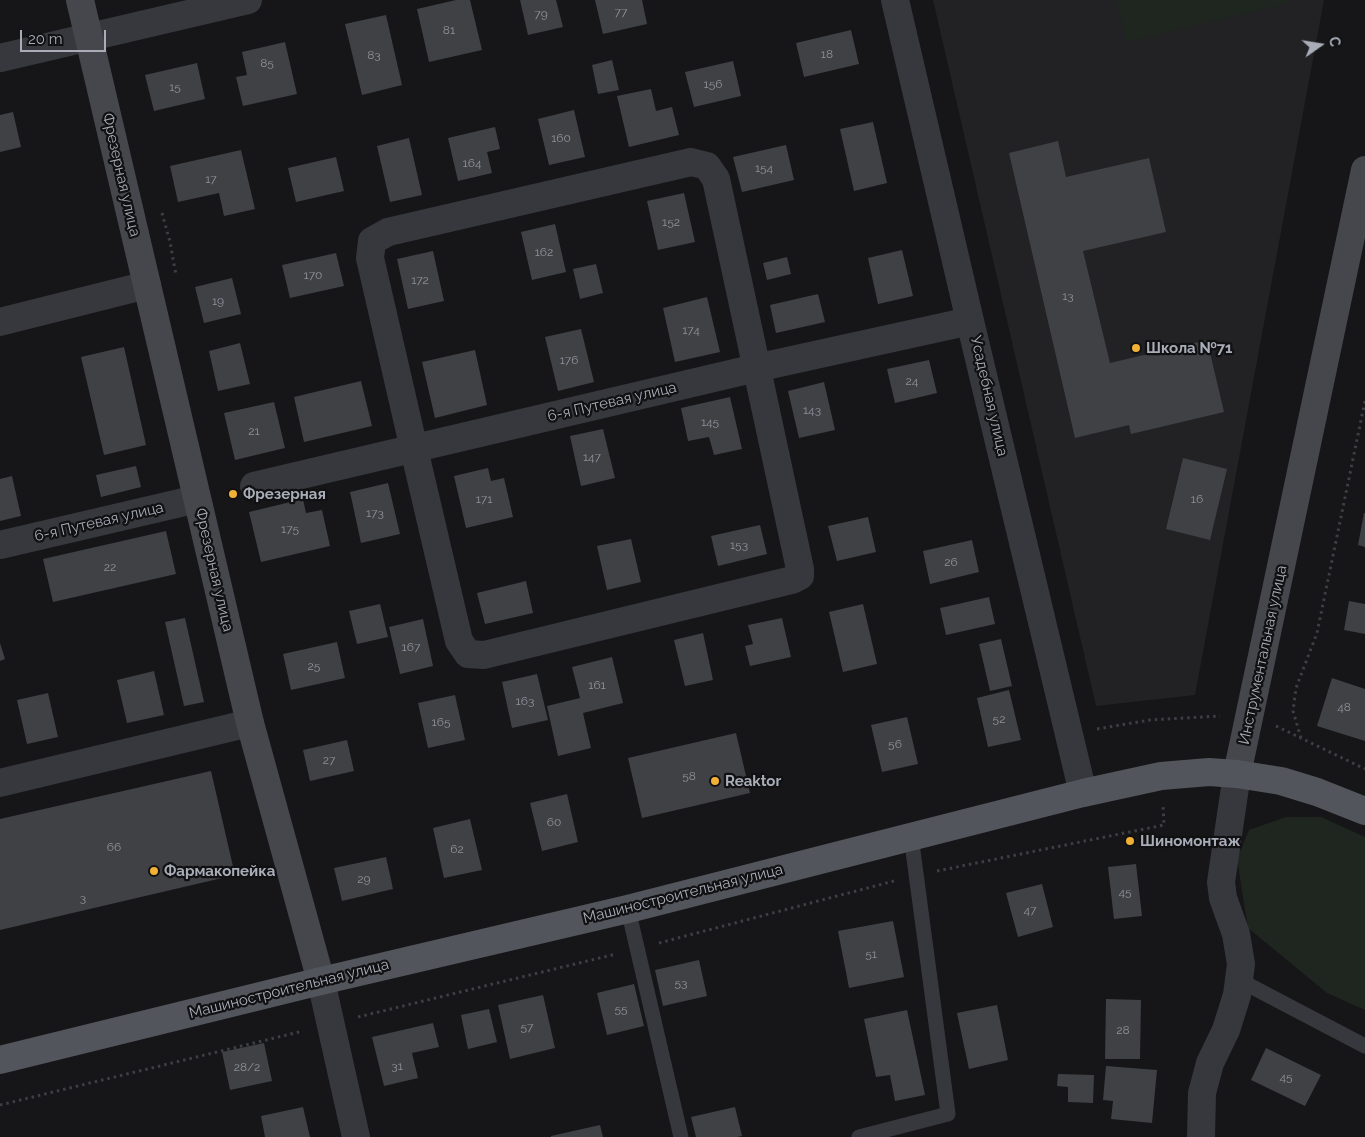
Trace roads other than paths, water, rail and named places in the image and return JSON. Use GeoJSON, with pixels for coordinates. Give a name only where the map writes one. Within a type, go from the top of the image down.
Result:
{"type":"FeatureCollection","features":[{"type":"Feature","properties":{"kind":"main road","name":"Фрезерная улица"},"geometry":{"type":"LineString","coordinates":[[80,0],[250,722],[321,981]]}},
{"type":"Feature","properties":{"kind":"main road","name":"Инструментальная улица"},"geometry":{"type":"LineString","coordinates":[[1237,774],[1357,248],[1365,170]]}},
{"type":"Feature","properties":{"kind":"main road","name":"Машиностроительная улица"},"geometry":{"type":"LineString","coordinates":[[0,1060],[321,981],[628,909],[1083,792],[1161,776],[1209,772],[1237,774],[1281,782],[1317,792],[1365,811]]}},
{"type":"Feature","properties":{"kind":"street"},"geometry":{"type":"LineString","coordinates":[[0,58],[248,0]]}},
{"type":"Feature","properties":{"kind":"street","name":"Усадебная улица"},"geometry":{"type":"LineString","coordinates":[[896,0],[970,320],[1083,792]]}},
{"type":"Feature","properties":{"kind":"street"},"geometry":{"type":"LineString","coordinates":[[691,162],[707,166],[716,179],[800,576],[792,580],[484,655],[468,654],[459,641],[414,449],[370,258],[372,241],[388,232],[691,162]]}},
{"type":"Feature","properties":{"kind":"street"},"geometry":{"type":"LineString","coordinates":[[0,322],[147,285]]}},
{"type":"Feature","properties":{"kind":"street","name":"6-я Путевая улица"},"geometry":{"type":"LineString","coordinates":[[254,486],[756,368],[970,320]]}},
{"type":"Feature","properties":{"kind":"street","name":"6-я Путевая улица"},"geometry":{"type":"LineString","coordinates":[[0,545],[197,499]]}},
{"type":"Feature","properties":{"kind":"street"},"geometry":{"type":"LineString","coordinates":[[0,783],[250,722]]}},
{"type":"Feature","properties":{"kind":"street","name":"Инструментальная улица"},"geometry":{"type":"LineString","coordinates":[[1201,1137],[1202,1094],[1210,1063],[1226,1030],[1237,995],[1241,964],[1236,934],[1223,898],[1221,882],[1237,774]]}},
{"type":"Feature","properties":{"kind":"street","name":"Фрезерная улица"},"geometry":{"type":"LineString","coordinates":[[321,981],[356,1137]]}},
{"type":"Feature","properties":{"kind":"lane"},"geometry":{"type":"LineString","coordinates":[[859,1137],[948,1114],[911,836]]}},
{"type":"Feature","properties":{"kind":"lane"},"geometry":{"type":"LineString","coordinates":[[628,909],[681,1137]]}},
{"type":"Feature","properties":{"kind":"lane"},"geometry":{"type":"LineString","coordinates":[[1239,980],[1365,1046]]}},
{"type":"Feature","properties":{"kind":"place","name":"Школа №71"},"geometry":{"type":"Point","coordinates":[1136,348]}},
{"type":"Feature","properties":{"kind":"place","name":"Фрезерная"},"geometry":{"type":"Point","coordinates":[233,494]}},
{"type":"Feature","properties":{"kind":"place","name":"Reaktor"},"geometry":{"type":"Point","coordinates":[715,781]}},
{"type":"Feature","properties":{"kind":"place","name":"Шиномонтаж"},"geometry":{"type":"Point","coordinates":[1130,841]}},
{"type":"Feature","properties":{"kind":"place","name":"Фармакопейка"},"geometry":{"type":"Point","coordinates":[154,871]}}]}
